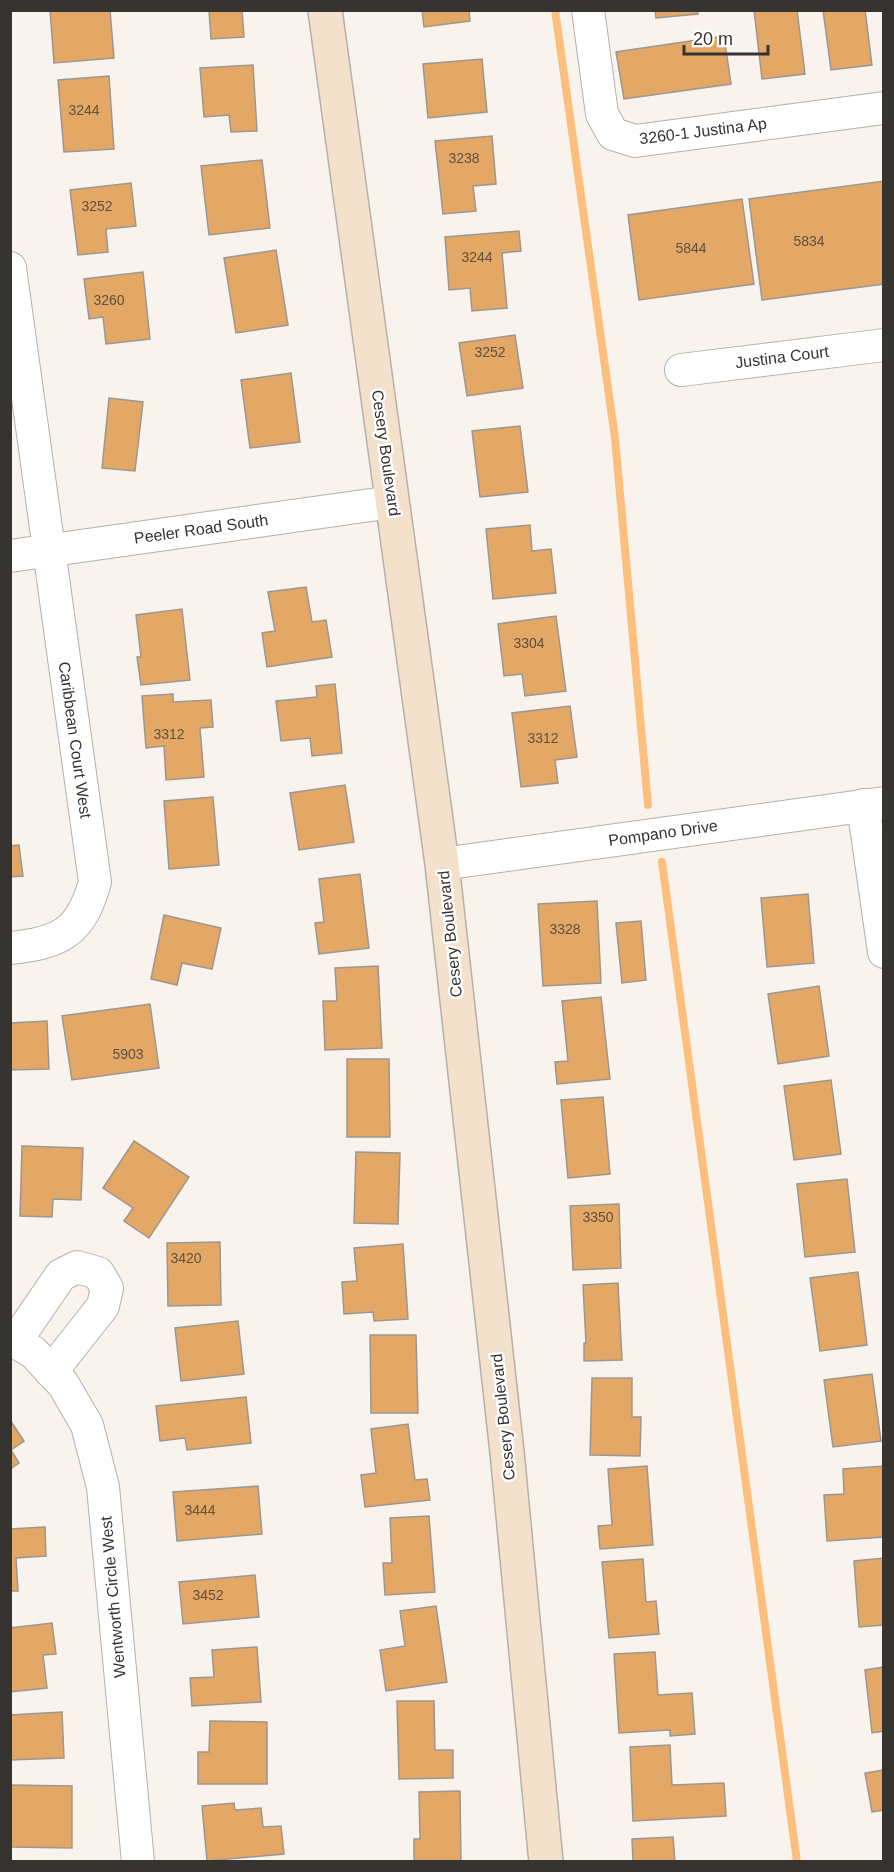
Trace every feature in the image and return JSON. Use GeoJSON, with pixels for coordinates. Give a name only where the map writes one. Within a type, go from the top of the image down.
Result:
{"type":"FeatureCollection","features":[{"type":"Feature","properties":{"kind":"main road","name":"Cesery Boulevard"},"geometry":{"type":"LineString","coordinates":[[326,10],[442,864],[507,1452],[546,1862]]}},
{"type":"Feature","properties":{"kind":"street","name":"3260-1 Justina Ap"},"geometry":{"type":"LineString","coordinates":[[588,10],[602,114],[613,134],[635,141],[884,108]]}},
{"type":"Feature","properties":{"kind":"street","name":"Caribbean Court West"},"geometry":{"type":"LineString","coordinates":[[10,268],[95,882],[88,907],[75,924],[59,936],[39,945],[10,948]]}},
{"type":"Feature","properties":{"kind":"street","name":"Justina Court"},"geometry":{"type":"LineString","coordinates":[[681,370],[884,345]]}},
{"type":"Feature","properties":{"kind":"street","name":"Peeler Road South"},"geometry":{"type":"LineString","coordinates":[[10,556],[392,502]]}},
{"type":"Feature","properties":{"kind":"street","name":"Pompano Drive"},"geometry":{"type":"LineString","coordinates":[[442,864],[873,804]]}},
{"type":"Feature","properties":{"kind":"street"},"geometry":{"type":"LineString","coordinates":[[873,804],[884,952]]}},
{"type":"Feature","properties":{"kind":"street","name":"Wentworth Circle West"},"geometry":{"type":"LineString","coordinates":[[27,1351],[63,1384],[87,1425],[103,1487],[138,1862]]}},
{"type":"Feature","properties":{"kind":"building"},"geometry":{"type":"Polygon","coordinates":[[[50,10],[110,10],[114,58],[54,63],[50,10]]]}},
{"type":"Feature","properties":{"kind":"building"},"geometry":{"type":"Polygon","coordinates":[[[209,10],[242,10],[244,37],[211,39],[209,10]]]}},
{"type":"Feature","properties":{"kind":"building"},"geometry":{"type":"Polygon","coordinates":[[[422,10],[469,10],[470,21],[424,27],[422,10]]]}},
{"type":"Feature","properties":{"kind":"building"},"geometry":{"type":"Polygon","coordinates":[[[655,10],[697,10],[698,14],[656,18],[655,10]]]}},
{"type":"Feature","properties":{"kind":"building"},"geometry":{"type":"Polygon","coordinates":[[[754,10],[797,10],[805,74],[762,79],[754,10]]]}},
{"type":"Feature","properties":{"kind":"building"},"geometry":{"type":"Polygon","coordinates":[[[823,10],[865,10],[872,65],[831,70],[823,10]]]}},
{"type":"Feature","properties":{"kind":"building"},"geometry":{"type":"Polygon","coordinates":[[[724,36],[731,84],[624,99],[616,52],[724,36]]]}},
{"type":"Feature","properties":{"kind":"building"},"geometry":{"type":"Polygon","coordinates":[[[482,59],[487,112],[428,118],[423,64],[482,59]]]}},
{"type":"Feature","properties":{"kind":"building"},"geometry":{"type":"Polygon","coordinates":[[[253,65],[257,131],[231,132],[229,115],[204,117],[200,68],[253,65]]]}},
{"type":"Feature","properties":{"kind":"building"},"geometry":{"type":"Polygon","coordinates":[[[109,76],[114,149],[64,152],[58,80],[109,76]]]}},
{"type":"Feature","properties":{"kind":"building"},"geometry":{"type":"Polygon","coordinates":[[[492,136],[496,184],[473,186],[476,211],[443,214],[435,141],[492,136]]]}},
{"type":"Feature","properties":{"kind":"building"},"geometry":{"type":"Polygon","coordinates":[[[262,160],[270,228],[209,235],[201,166],[262,160]]]}},
{"type":"Feature","properties":{"kind":"building"},"geometry":{"type":"Polygon","coordinates":[[[884,181],[884,284],[762,300],[749,199],[884,181]]]}},
{"type":"Feature","properties":{"kind":"building"},"geometry":{"type":"Polygon","coordinates":[[[131,183],[136,226],[106,229],[108,252],[78,255],[70,190],[131,183]]]}},
{"type":"Feature","properties":{"kind":"building"},"geometry":{"type":"Polygon","coordinates":[[[742,199],[754,284],[639,300],[628,215],[742,199]]]}},
{"type":"Feature","properties":{"kind":"building"},"geometry":{"type":"Polygon","coordinates":[[[519,231],[521,251],[502,253],[507,308],[472,311],[470,288],[449,290],[445,237],[519,231]]]}},
{"type":"Feature","properties":{"kind":"building"},"geometry":{"type":"Polygon","coordinates":[[[276,250],[288,325],[236,333],[224,258],[276,250]]]}},
{"type":"Feature","properties":{"kind":"building"},"geometry":{"type":"Polygon","coordinates":[[[143,272],[150,339],[106,344],[103,317],[89,319],[84,279],[143,272]]]}},
{"type":"Feature","properties":{"kind":"building"},"geometry":{"type":"Polygon","coordinates":[[[515,335],[523,388],[467,396],[459,343],[515,335]]]}},
{"type":"Feature","properties":{"kind":"building"},"geometry":{"type":"Polygon","coordinates":[[[291,373],[300,442],[250,448],[241,380],[291,373]]]}},
{"type":"Feature","properties":{"kind":"building"},"geometry":{"type":"Polygon","coordinates":[[[109,398],[143,402],[135,471],[102,468],[109,398]]]}},
{"type":"Feature","properties":{"kind":"building"},"geometry":{"type":"Polygon","coordinates":[[[520,426],[528,492],[480,497],[472,431],[520,426]]]}},
{"type":"Feature","properties":{"kind":"building"},"geometry":{"type":"Polygon","coordinates":[[[530,525],[532,551],[551,549],[556,593],[493,599],[486,529],[530,525]]]}},
{"type":"Feature","properties":{"kind":"building"},"geometry":{"type":"Polygon","coordinates":[[[306,587],[312,622],[326,620],[332,657],[267,667],[262,633],[275,631],[268,592],[306,587]]]}},
{"type":"Feature","properties":{"kind":"building"},"geometry":{"type":"Polygon","coordinates":[[[182,609],[190,680],[141,685],[137,657],[141,657],[136,615],[182,609]]]}},
{"type":"Feature","properties":{"kind":"building"},"geometry":{"type":"Polygon","coordinates":[[[556,616],[566,691],[525,696],[522,674],[504,676],[498,624],[556,616]]]}},
{"type":"Feature","properties":{"kind":"building"},"geometry":{"type":"Polygon","coordinates":[[[335,684],[342,753],[312,756],[310,738],[281,741],[276,701],[317,697],[316,686],[335,684]]]}},
{"type":"Feature","properties":{"kind":"building"},"geometry":{"type":"Polygon","coordinates":[[[173,694],[173,702],[211,700],[213,727],[200,728],[204,777],[166,780],[164,746],[146,748],[142,696],[173,694]]]}},
{"type":"Feature","properties":{"kind":"building"},"geometry":{"type":"Polygon","coordinates":[[[570,706],[577,757],[555,760],[558,783],[521,787],[512,713],[570,706]]]}},
{"type":"Feature","properties":{"kind":"building"},"geometry":{"type":"Polygon","coordinates":[[[345,785],[354,842],[299,850],[290,793],[345,785]]]}},
{"type":"Feature","properties":{"kind":"building"},"geometry":{"type":"Polygon","coordinates":[[[213,797],[219,865],[169,869],[164,801],[213,797]]]}},
{"type":"Feature","properties":{"kind":"building"},"geometry":{"type":"Polygon","coordinates":[[[19,845],[23,876],[10,877],[10,846],[19,845]]]}},
{"type":"Feature","properties":{"kind":"building"},"geometry":{"type":"Polygon","coordinates":[[[360,874],[369,948],[319,954],[315,923],[324,922],[319,879],[360,874]]]}},
{"type":"Feature","properties":{"kind":"building"},"geometry":{"type":"Polygon","coordinates":[[[808,894],[814,963],[767,967],[761,898],[808,894]]]}},
{"type":"Feature","properties":{"kind":"building"},"geometry":{"type":"Polygon","coordinates":[[[597,901],[601,983],[543,986],[538,904],[597,901]]]}},
{"type":"Feature","properties":{"kind":"building"},"geometry":{"type":"Polygon","coordinates":[[[164,915],[221,928],[212,969],[182,963],[177,985],[151,979],[164,915]]]}},
{"type":"Feature","properties":{"kind":"building"},"geometry":{"type":"Polygon","coordinates":[[[641,921],[646,980],[622,983],[616,923],[641,921]]]}},
{"type":"Feature","properties":{"kind":"building"},"geometry":{"type":"Polygon","coordinates":[[[378,966],[382,1048],[325,1050],[323,1001],[337,1001],[335,968],[378,966]]]}},
{"type":"Feature","properties":{"kind":"building"},"geometry":{"type":"Polygon","coordinates":[[[819,986],[829,1056],[778,1064],[768,994],[819,986]]]}},
{"type":"Feature","properties":{"kind":"building"},"geometry":{"type":"Polygon","coordinates":[[[601,997],[610,1079],[557,1084],[555,1062],[568,1061],[562,1001],[601,997]]]}},
{"type":"Feature","properties":{"kind":"building"},"geometry":{"type":"Polygon","coordinates":[[[150,1004],[159,1068],[72,1080],[62,1016],[150,1004]]]}},
{"type":"Feature","properties":{"kind":"building"},"geometry":{"type":"Polygon","coordinates":[[[47,1021],[49,1069],[10,1070],[10,1023],[47,1021]]]}},
{"type":"Feature","properties":{"kind":"building"},"geometry":{"type":"Polygon","coordinates":[[[347,1059],[389,1059],[390,1137],[347,1137],[347,1059]]]}},
{"type":"Feature","properties":{"kind":"building"},"geometry":{"type":"Polygon","coordinates":[[[831,1080],[841,1154],[794,1160],[784,1086],[831,1080]]]}},
{"type":"Feature","properties":{"kind":"building"},"geometry":{"type":"Polygon","coordinates":[[[603,1097],[610,1174],[568,1178],[561,1100],[603,1097]]]}},
{"type":"Feature","properties":{"kind":"building"},"geometry":{"type":"Polygon","coordinates":[[[134,1141],[189,1177],[149,1238],[124,1221],[133,1208],[103,1188],[134,1141]]]}},
{"type":"Feature","properties":{"kind":"building"},"geometry":{"type":"Polygon","coordinates":[[[22,1146],[83,1148],[81,1200],[53,1199],[52,1217],[20,1216],[22,1146]]]}},
{"type":"Feature","properties":{"kind":"building"},"geometry":{"type":"Polygon","coordinates":[[[356,1152],[400,1153],[398,1224],[354,1223],[356,1152]]]}},
{"type":"Feature","properties":{"kind":"building"},"geometry":{"type":"Polygon","coordinates":[[[847,1179],[855,1252],[805,1257],[797,1184],[847,1179]]]}},
{"type":"Feature","properties":{"kind":"building"},"geometry":{"type":"Polygon","coordinates":[[[619,1204],[621,1268],[573,1270],[570,1206],[619,1204]]]}},
{"type":"Feature","properties":{"kind":"building"},"geometry":{"type":"Polygon","coordinates":[[[220,1242],[221,1305],[168,1306],[167,1243],[220,1242]]]}},
{"type":"Feature","properties":{"kind":"building"},"geometry":{"type":"Polygon","coordinates":[[[403,1244],[408,1319],[374,1321],[373,1312],[344,1314],[342,1282],[357,1281],[354,1248],[403,1244]]]}},
{"type":"Feature","properties":{"kind":"building"},"geometry":{"type":"Polygon","coordinates":[[[858,1272],[867,1345],[820,1351],[810,1278],[858,1272]]]}},
{"type":"Feature","properties":{"kind":"building"},"geometry":{"type":"Polygon","coordinates":[[[618,1283],[622,1360],[584,1361],[584,1343],[586,1343],[583,1285],[618,1283]]]}},
{"type":"Feature","properties":{"kind":"building"},"geometry":{"type":"Polygon","coordinates":[[[238,1321],[244,1374],[181,1381],[175,1328],[238,1321]]]}},
{"type":"Feature","properties":{"kind":"building"},"geometry":{"type":"Polygon","coordinates":[[[370,1335],[416,1335],[418,1413],[371,1413],[370,1335]]]}},
{"type":"Feature","properties":{"kind":"building"},"geometry":{"type":"Polygon","coordinates":[[[872,1374],[881,1441],[833,1447],[824,1380],[872,1374]]]}},
{"type":"Feature","properties":{"kind":"building"},"geometry":{"type":"Polygon","coordinates":[[[592,1378],[632,1378],[632,1417],[641,1417],[640,1456],[590,1455],[592,1378]]]}},
{"type":"Feature","properties":{"kind":"building"},"geometry":{"type":"Polygon","coordinates":[[[246,1397],[251,1443],[187,1450],[185,1438],[160,1441],[156,1406],[246,1397]]]}},
{"type":"Feature","properties":{"kind":"building"},"geometry":{"type":"Polygon","coordinates":[[[10,1420],[24,1441],[11,1450],[19,1463],[10,1469],[10,1420]]]}},
{"type":"Feature","properties":{"kind":"building"},"geometry":{"type":"Polygon","coordinates":[[[408,1424],[415,1480],[427,1479],[430,1500],[365,1507],[361,1475],[376,1473],[371,1429],[408,1424]]]}},
{"type":"Feature","properties":{"kind":"building"},"geometry":{"type":"Polygon","coordinates":[[[647,1466],[653,1545],[600,1549],[598,1526],[612,1525],[608,1469],[647,1466]]]}},
{"type":"Feature","properties":{"kind":"building"},"geometry":{"type":"Polygon","coordinates":[[[884,1466],[884,1537],[827,1541],[824,1495],[844,1494],[843,1469],[884,1466]]]}},
{"type":"Feature","properties":{"kind":"building"},"geometry":{"type":"Polygon","coordinates":[[[258,1486],[262,1534],[177,1541],[173,1492],[258,1486]]]}},
{"type":"Feature","properties":{"kind":"building"},"geometry":{"type":"Polygon","coordinates":[[[429,1516],[435,1592],[385,1595],[383,1563],[392,1563],[390,1518],[429,1516]]]}},
{"type":"Feature","properties":{"kind":"building"},"geometry":{"type":"Polygon","coordinates":[[[45,1527],[46,1556],[16,1558],[18,1591],[10,1591],[10,1529],[45,1527]]]}},
{"type":"Feature","properties":{"kind":"building"},"geometry":{"type":"Polygon","coordinates":[[[884,1558],[884,1625],[859,1627],[854,1561],[884,1558]]]}},
{"type":"Feature","properties":{"kind":"building"},"geometry":{"type":"Polygon","coordinates":[[[643,1559],[646,1602],[656,1601],[659,1634],[609,1638],[602,1562],[643,1559]]]}},
{"type":"Feature","properties":{"kind":"building"},"geometry":{"type":"Polygon","coordinates":[[[255,1575],[259,1617],[183,1624],[179,1582],[255,1575]]]}},
{"type":"Feature","properties":{"kind":"building"},"geometry":{"type":"Polygon","coordinates":[[[436,1606],[447,1682],[386,1691],[380,1650],[405,1646],[400,1611],[436,1606]]]}},
{"type":"Feature","properties":{"kind":"building"},"geometry":{"type":"Polygon","coordinates":[[[52,1623],[56,1654],[43,1655],[47,1688],[10,1692],[10,1628],[52,1623]]]}},
{"type":"Feature","properties":{"kind":"building"},"geometry":{"type":"Polygon","coordinates":[[[257,1647],[261,1702],[192,1706],[190,1678],[214,1677],[212,1650],[257,1647]]]}},
{"type":"Feature","properties":{"kind":"building"},"geometry":{"type":"Polygon","coordinates":[[[655,1652],[658,1695],[692,1693],[695,1734],[670,1736],[670,1730],[619,1733],[614,1654],[655,1652]]]}},
{"type":"Feature","properties":{"kind":"building"},"geometry":{"type":"Polygon","coordinates":[[[884,1667],[884,1731],[872,1733],[865,1670],[884,1667]]]}},
{"type":"Feature","properties":{"kind":"building"},"geometry":{"type":"Polygon","coordinates":[[[397,1701],[434,1701],[435,1750],[453,1750],[453,1778],[399,1779],[397,1701]]]}},
{"type":"Feature","properties":{"kind":"building"},"geometry":{"type":"Polygon","coordinates":[[[62,1712],[64,1758],[10,1760],[10,1715],[62,1712]]]}},
{"type":"Feature","properties":{"kind":"building"},"geometry":{"type":"Polygon","coordinates":[[[210,1721],[267,1722],[267,1784],[198,1784],[198,1752],[209,1752],[210,1721]]]}},
{"type":"Feature","properties":{"kind":"building"},"geometry":{"type":"Polygon","coordinates":[[[670,1745],[672,1785],[724,1783],[726,1816],[633,1821],[630,1747],[670,1745]]]}},
{"type":"Feature","properties":{"kind":"building"},"geometry":{"type":"Polygon","coordinates":[[[884,1770],[884,1810],[872,1812],[865,1773],[884,1770]]]}},
{"type":"Feature","properties":{"kind":"building"},"geometry":{"type":"Polygon","coordinates":[[[10,1785],[72,1786],[72,1848],[10,1847],[10,1785]]]}},
{"type":"Feature","properties":{"kind":"building"},"geometry":{"type":"Polygon","coordinates":[[[460,1791],[461,1862],[414,1862],[414,1839],[420,1839],[419,1792],[460,1791]]]}},
{"type":"Feature","properties":{"kind":"building"},"geometry":{"type":"Polygon","coordinates":[[[234,1803],[235,1810],[261,1808],[263,1827],[281,1826],[284,1854],[207,1861],[202,1806],[234,1803]]]}},
{"type":"Feature","properties":{"kind":"building"},"geometry":{"type":"Polygon","coordinates":[[[673,1837],[675,1862],[633,1862],[632,1839],[673,1837]]]}},
{"type":"Feature","properties":{"kind":"waterway"},"geometry":{"type":"LineString","coordinates":[[555,10],[615,438],[648,805]]}},
{"type":"Feature","properties":{"kind":"waterway"},"geometry":{"type":"LineString","coordinates":[[662,862],[797,1862]]}}]}
